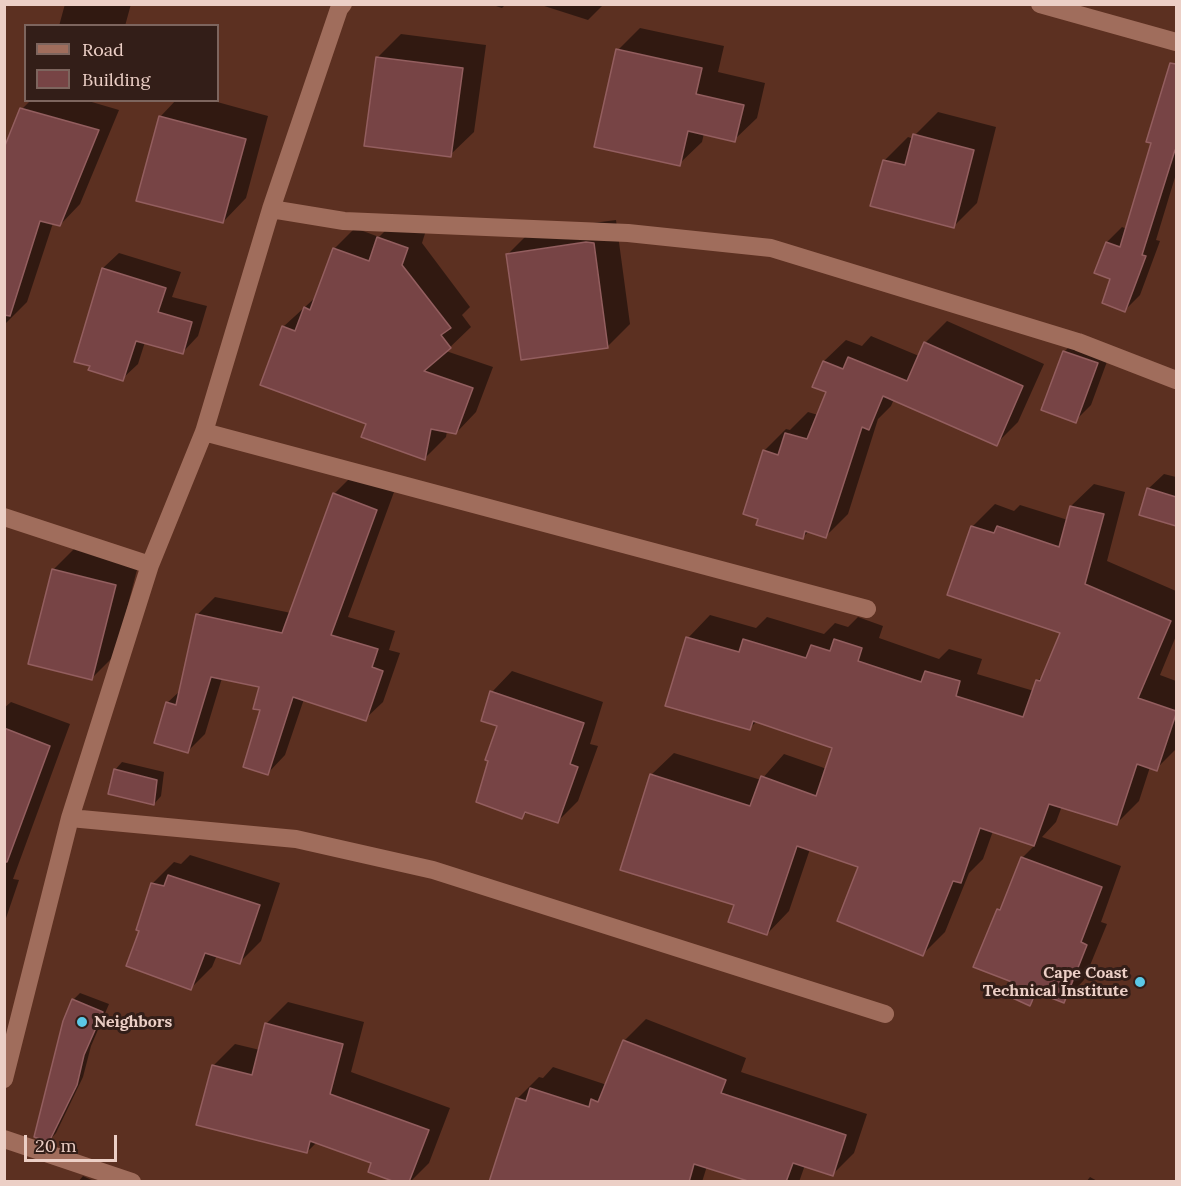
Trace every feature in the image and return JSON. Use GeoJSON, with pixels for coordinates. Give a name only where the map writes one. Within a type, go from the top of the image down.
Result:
{"type":"FeatureCollection","features":[{"type":"Feature","properties":{"kind":"street"},"geometry":{"type":"LineString","coordinates":[[4,1079],[70,818],[150,564],[204,432],[271,209],[339,9],[343,4]]}},
{"type":"Feature","properties":{"kind":"street"},"geometry":{"type":"LineString","coordinates":[[1040,4],[1176,42]]}},
{"type":"Feature","properties":{"kind":"street"},"geometry":{"type":"LineString","coordinates":[[271,209],[344,221],[628,233],[771,248],[1078,342],[1176,380]]}},
{"type":"Feature","properties":{"kind":"street"},"geometry":{"type":"LineString","coordinates":[[204,432],[867,609]]}},
{"type":"Feature","properties":{"kind":"street"},"geometry":{"type":"LineString","coordinates":[[4,517],[150,564]]}},
{"type":"Feature","properties":{"kind":"street"},"geometry":{"type":"LineString","coordinates":[[70,818],[296,838],[434,870],[885,1014]]}},
{"type":"Feature","properties":{"kind":"street"},"geometry":{"type":"LineString","coordinates":[[4,1139],[132,1182]]}},
{"type":"Feature","properties":{"kind":"building"},"geometry":{"type":"Polygon","coordinates":[[[616,49],[702,68],[696,94],[744,105],[735,142],[688,131],[680,166],[594,147],[616,49]]]}},
{"type":"Feature","properties":{"kind":"building"},"geometry":{"type":"Polygon","coordinates":[[[376,57],[463,68],[451,157],[364,146],[376,57]]]}},
{"type":"Feature","properties":{"kind":"building"},"geometry":{"type":"Polygon","coordinates":[[[1170,63],[1176,64],[1176,151],[1142,255],[1146,256],[1125,312],[1102,303],[1110,279],[1094,273],[1106,242],[1120,247],[1151,143],[1146,142],[1170,63]]]}},
{"type":"Feature","properties":{"kind":"building"},"geometry":{"type":"Polygon","coordinates":[[[20,108],[99,130],[60,226],[40,221],[10,316],[4,315],[4,148],[20,108]]]}},
{"type":"Feature","properties":{"kind":"building"},"geometry":{"type":"Polygon","coordinates":[[[159,116],[246,139],[223,223],[136,201],[159,116]]]}},
{"type":"Feature","properties":{"kind":"building"},"geometry":{"type":"Polygon","coordinates":[[[913,134],[974,150],[954,228],[870,206],[883,160],[905,165],[913,134]]]}},
{"type":"Feature","properties":{"kind":"building"},"geometry":{"type":"Polygon","coordinates":[[[377,237],[408,248],[402,265],[451,328],[441,335],[451,348],[424,371],[473,388],[456,434],[431,429],[425,460],[361,437],[366,424],[260,385],[282,326],[295,331],[304,307],[310,310],[333,248],[369,261],[377,237]]]}},
{"type":"Feature","properties":{"kind":"building"},"geometry":{"type":"Polygon","coordinates":[[[586,242],[594,243],[608,348],[521,360],[506,254],[586,242]]]}},
{"type":"Feature","properties":{"kind":"building"},"geometry":{"type":"Polygon","coordinates":[[[102,268],[166,288],[158,312],[192,322],[183,354],[136,341],[123,381],[88,370],[90,366],[74,362],[102,268]]]}},
{"type":"Feature","properties":{"kind":"building"},"geometry":{"type":"Polygon","coordinates":[[[924,342],[1023,386],[997,446],[883,396],[869,430],[862,427],[826,538],[805,531],[803,539],[756,525],[758,519],[743,514],[763,450],[778,455],[785,433],[807,439],[826,392],[812,387],[823,361],[843,369],[848,357],[907,381],[924,342]]]}},
{"type":"Feature","properties":{"kind":"building"},"geometry":{"type":"Polygon","coordinates":[[[1063,351],[1098,363],[1076,423],[1041,410],[1063,351]]]}},
{"type":"Feature","properties":{"kind":"building"},"geometry":{"type":"Polygon","coordinates":[[[1147,488],[1176,497],[1176,526],[1139,515],[1147,488]]]}},
{"type":"Feature","properties":{"kind":"building"},"geometry":{"type":"Polygon","coordinates":[[[333,493],[377,510],[331,635],[378,649],[372,667],[383,671],[366,721],[293,697],[268,775],[243,767],[260,710],[253,709],[259,687],[211,677],[188,753],[154,743],[166,702],[176,705],[196,614],[282,633],[333,493]]]}},
{"type":"Feature","properties":{"kind":"building"},"geometry":{"type":"Polygon","coordinates":[[[1070,506],[1104,514],[1085,584],[1171,621],[1138,698],[1176,711],[1176,714],[1157,771],[1137,764],[1117,825],[1049,804],[1034,846],[980,828],[961,883],[953,881],[923,956],[837,921],[858,867],[797,846],[767,935],[728,922],[734,905],[620,870],[650,774],[750,806],[761,776],[816,796],[832,748],[753,721],[750,730],[665,706],[686,637],[739,652],[743,639],[806,658],[811,645],[830,651],[834,639],[862,648],[858,661],[921,682],[925,671],[960,681],[956,696],[1023,717],[1036,680],[1040,681],[1060,633],[947,595],[971,526],[994,533],[997,526],[1059,547],[1070,506]]]}},
{"type":"Feature","properties":{"kind":"building"},"geometry":{"type":"Polygon","coordinates":[[[52,569],[116,585],[92,680],[28,664],[52,569]]]}},
{"type":"Feature","properties":{"kind":"building"},"geometry":{"type":"Polygon","coordinates":[[[490,691],[584,723],[570,764],[578,767],[558,823],[525,812],[522,819],[476,802],[488,761],[485,760],[497,726],[481,721],[490,691]]]}},
{"type":"Feature","properties":{"kind":"building"},"geometry":{"type":"Polygon","coordinates":[[[4,728],[50,746],[7,862],[4,862],[4,728]]]}},
{"type":"Feature","properties":{"kind":"building"},"geometry":{"type":"Polygon","coordinates":[[[114,769],[157,780],[154,805],[108,794],[114,769]]]}},
{"type":"Feature","properties":{"kind":"building"},"geometry":{"type":"Polygon","coordinates":[[[1021,857],[1102,887],[1081,942],[1087,945],[1064,1003],[1036,992],[1030,1006],[1006,995],[1012,982],[973,967],[997,909],[1000,910],[1021,857]]]}},
{"type":"Feature","properties":{"kind":"building"},"geometry":{"type":"Polygon","coordinates":[[[168,875],[260,905],[240,964],[205,953],[191,990],[126,966],[139,931],[136,930],[151,883],[164,886],[168,875]]]}},
{"type":"Feature","properties":{"kind":"building"},"geometry":{"type":"Polygon","coordinates":[[[72,999],[103,1012],[84,1055],[77,1085],[49,1142],[34,1137],[63,1021],[72,999]]]}},
{"type":"Feature","properties":{"kind":"building"},"geometry":{"type":"Polygon","coordinates":[[[265,1023],[343,1044],[330,1094],[429,1130],[409,1182],[395,1182],[368,1172],[371,1163],[310,1141],[307,1153],[196,1125],[212,1065],[252,1075],[265,1023]]]}},
{"type":"Feature","properties":{"kind":"building"},"geometry":{"type":"Polygon","coordinates":[[[623,1040],[726,1080],[721,1093],[846,1135],[833,1176],[793,1163],[786,1182],[751,1182],[694,1164],[689,1182],[489,1182],[516,1098],[526,1101],[530,1088],[589,1107],[591,1099],[598,1102],[623,1040]]]}},
{"type":"Feature","properties":{"kind":"place","name":"Cape Coast Technical Institute"},"geometry":{"type":"Point","coordinates":[1140,982]}},
{"type":"Feature","properties":{"kind":"place","name":"Neighbors"},"geometry":{"type":"Point","coordinates":[82,1022]}}]}
